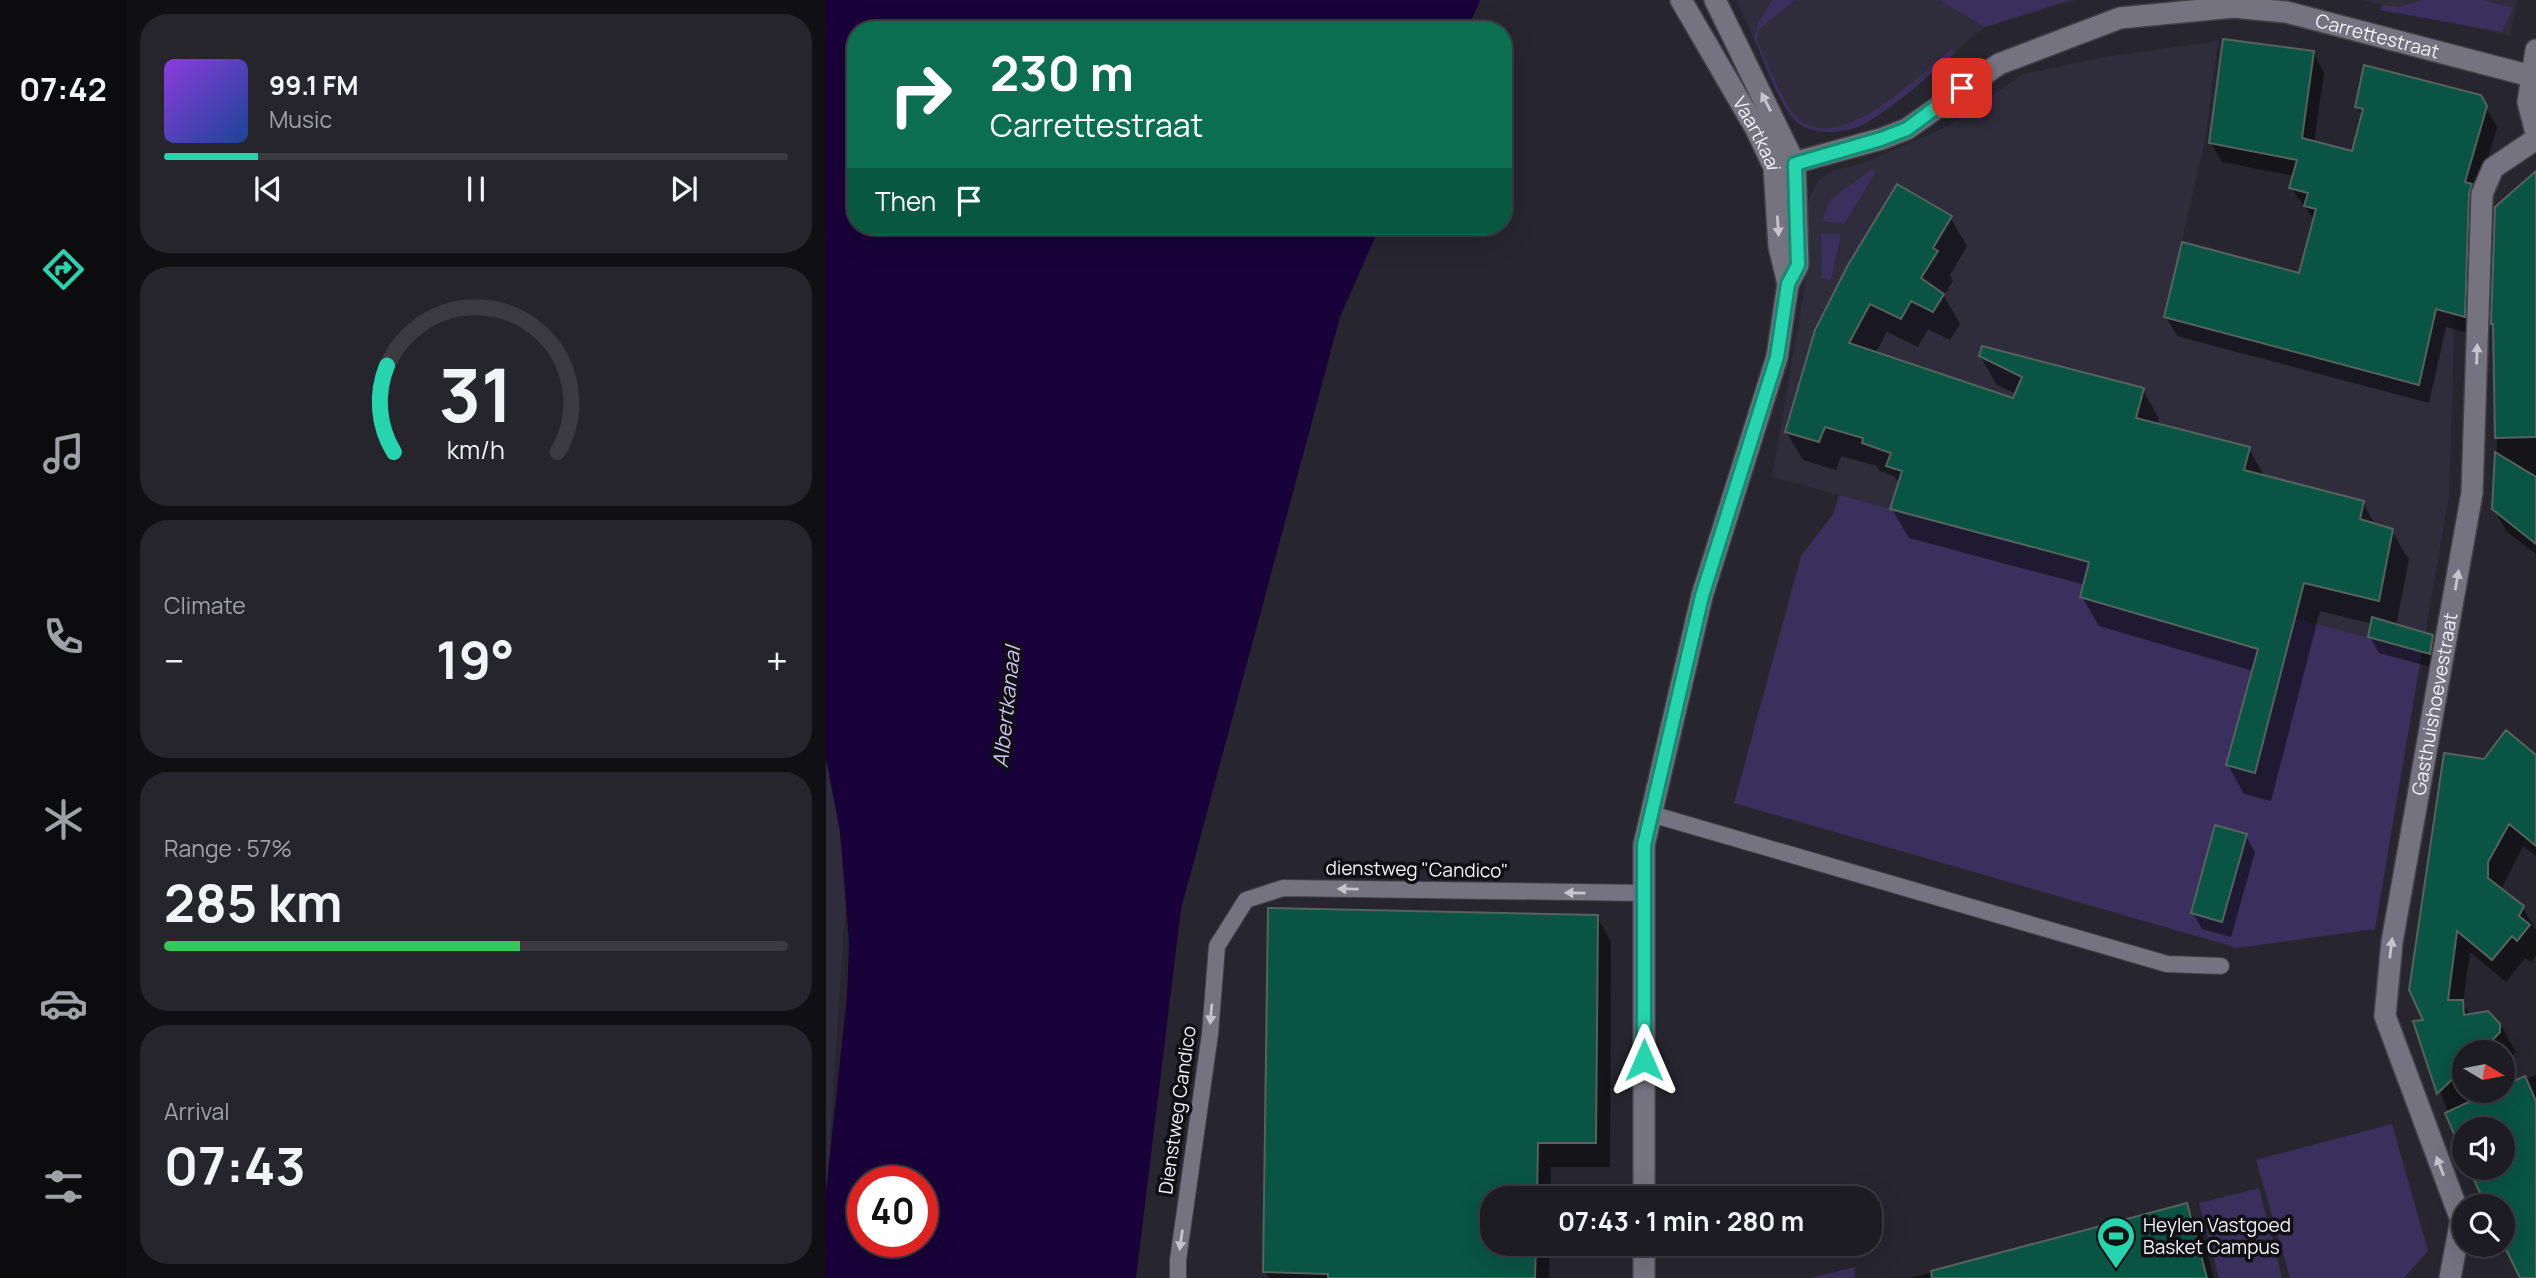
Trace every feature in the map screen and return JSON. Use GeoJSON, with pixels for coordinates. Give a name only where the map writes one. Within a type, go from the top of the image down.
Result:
{"type":"FeatureCollection","features":[{"type":"Feature","properties":{"kind":"street","name":"Vaartkaai"},"geometry":{"type":"LineString","coordinates":[[1681,0],[1756,129],[1785,166]]}},
{"type":"Feature","properties":{"kind":"street","name":"Vaartkaai"},"geometry":{"type":"LineString","coordinates":[[1651,814],[1702,596],[1777,357],[1788,284],[1779,246],[1785,166],[1715,0]]}},
{"type":"Feature","properties":{"kind":"street","name":"Carrettestraat"},"geometry":{"type":"LineString","coordinates":[[1785,166],[1907,129],[1999,64],[2120,18],[2232,7],[2287,12],[2531,76]]}},
{"type":"Feature","properties":{"kind":"street"},"geometry":{"type":"LineString","coordinates":[[2536,50],[2528,102],[2536,132]]}},
{"type":"Feature","properties":{"kind":"street","name":"Gasthuishoevestraat"},"geometry":{"type":"LineString","coordinates":[[2449,1278],[2461,1220],[2385,1016],[2392,942],[2472,493],[2482,194],[2493,168],[2536,139]]}},
{"type":"Feature","properties":{"kind":"street"},"geometry":{"type":"LineString","coordinates":[[1644,1186],[1643,892],[1644,845],[1651,814]]}},
{"type":"Feature","properties":{"kind":"street"},"geometry":{"type":"LineString","coordinates":[[1644,1256],[1644,1278]]}},
{"type":"Feature","properties":{"kind":"lane"},"geometry":{"type":"LineString","coordinates":[[1651,814],[2167,964],[2221,966]]}},
{"type":"Feature","properties":{"kind":"lane","name":"dienstweg \"Candico\""},"geometry":{"type":"LineString","coordinates":[[1217,946],[1247,900],[1283,888],[1643,892]]}},
{"type":"Feature","properties":{"kind":"lane","name":"Dienstweg Candico"},"geometry":{"type":"LineString","coordinates":[[1178,1278],[1178,1260],[1210,1034],[1217,946]]}},
{"type":"Feature","properties":{"kind":"shaded area"},"geometry":{"type":"Polygon","coordinates":[[[1736,0],[2076,0],[1985,27],[1869,122],[1852,129],[1829,132],[1804,128],[1790,116],[1736,0]]]}},
{"type":"Feature","properties":{"kind":"shaded area"},"geometry":{"type":"Polygon","coordinates":[[[1772,0],[1795,0],[1758,30],[1757,41],[1791,109],[1797,117],[1814,127],[1834,127],[1878,108],[1952,49],[1955,53],[1901,99],[1866,123],[1837,132],[1816,131],[1798,123],[1785,107],[1754,38],[1758,23],[1772,0]]]}},
{"type":"Feature","properties":{"kind":"shaded area"},"geometry":{"type":"Polygon","coordinates":[[[1939,0],[2069,0],[1985,27],[1939,0]]]}},
{"type":"Feature","properties":{"kind":"shaded area"},"geometry":{"type":"Polygon","coordinates":[[[2361,0],[2517,0],[2510,36],[2361,0]]]}},
{"type":"Feature","properties":{"kind":"shaded area"},"geometry":{"type":"Polygon","coordinates":[[[2422,0],[2482,0],[2513,8],[2502,32],[2380,10],[2383,5],[2399,7],[2422,0]]]}},
{"type":"Feature","properties":{"kind":"shaded area"},"geometry":{"type":"Polygon","coordinates":[[[2218,41],[2205,141],[2182,240],[2455,314],[2449,496],[2422,652],[1772,477],[1805,286],[1805,206],[1818,181],[1833,170],[1861,164],[1948,126],[2023,74],[2105,57],[2218,41]]]}},
{"type":"Feature","properties":{"kind":"shaded area"},"geometry":{"type":"Polygon","coordinates":[[[1872,169],[1875,173],[1844,224],[1822,221],[1830,200],[1872,169]]]}},
{"type":"Feature","properties":{"kind":"shaded area"},"geometry":{"type":"Polygon","coordinates":[[[1821,234],[1841,234],[1831,280],[1822,279],[1821,234]]]}},
{"type":"Feature","properties":{"kind":"shaded area"},"geometry":{"type":"Polygon","coordinates":[[[1839,495],[2422,652],[2375,929],[2238,948],[1734,803],[1801,556],[1834,513],[1839,495]]]}},
{"type":"Feature","properties":{"kind":"shaded area"},"geometry":{"type":"Polygon","coordinates":[[[826,759],[840,831],[846,898],[826,1197],[826,759]]]}},
{"type":"Feature","properties":{"kind":"shaded area"},"geometry":{"type":"Polygon","coordinates":[[[2392,1124],[2428,1251],[2404,1278],[2290,1278],[2256,1160],[2392,1124]]]}},
{"type":"Feature","properties":{"kind":"shaded area"},"geometry":{"type":"Polygon","coordinates":[[[2259,1188],[2282,1278],[2219,1278],[2199,1203],[2259,1188]]]}},
{"type":"Feature","properties":{"kind":"shaded area"},"geometry":{"type":"Polygon","coordinates":[[[1855,1267],[1855,1278],[1811,1278],[1855,1267]]]}},
{"type":"Feature","properties":{"kind":"water","name":"Albertkanaal"},"geometry":{"type":"Polygon","coordinates":[[[826,0],[1480,0],[1471,21],[847,21],[847,235],[1376,235],[1340,317],[1181,909],[1136,1278],[826,1278],[826,1192],[847,996],[849,943],[840,831],[826,759],[826,0]]]}},
{"type":"Feature","properties":{"kind":"building"},"geometry":{"type":"Polygon","coordinates":[[[2223,39],[2314,51],[2302,138],[2352,151],[2363,109],[2355,107],[2364,65],[2481,95],[2487,106],[2465,182],[2472,184],[2469,194],[2465,317],[2436,309],[2419,385],[2164,317],[2182,242],[2299,273],[2316,209],[2304,206],[2308,193],[2289,188],[2297,160],[2209,143],[2223,39]]]}},
{"type":"Feature","properties":{"kind":"building"},"geometry":{"type":"Polygon","coordinates":[[[2536,171],[2536,437],[2495,438],[2491,324],[2495,207],[2536,171]]]}},
{"type":"Feature","properties":{"kind":"building"},"geometry":{"type":"Polygon","coordinates":[[[1897,184],[1952,216],[1933,248],[1938,251],[1921,278],[1944,294],[1933,312],[1911,301],[1901,319],[1870,304],[1849,343],[2013,398],[2022,377],[1979,356],[1982,346],[2144,388],[2136,418],[2250,447],[2244,470],[2364,501],[2360,519],[2393,529],[2379,601],[2304,583],[2255,773],[2226,765],[2258,649],[2080,597],[2089,562],[1890,509],[1902,471],[1886,466],[1891,453],[1862,443],[1863,438],[1825,427],[1819,442],[1785,432],[1815,330],[1848,265],[1897,184]]]}},
{"type":"Feature","properties":{"kind":"building"},"geometry":{"type":"Polygon","coordinates":[[[2495,452],[2536,477],[2536,544],[2492,509],[2495,452]]]}},
{"type":"Feature","properties":{"kind":"building"},"geometry":{"type":"Polygon","coordinates":[[[2372,617],[2433,635],[2430,654],[2368,637],[2372,617]]]}},
{"type":"Feature","properties":{"kind":"building"},"geometry":{"type":"Polygon","coordinates":[[[2506,730],[2536,755],[2536,846],[2509,824],[2488,862],[2488,878],[2524,906],[2519,916],[2530,925],[2517,941],[2512,936],[2492,960],[2457,931],[2448,1000],[2463,1000],[2464,1015],[2488,1011],[2500,1024],[2500,1032],[2492,1040],[2452,1040],[2452,1080],[2437,1094],[2413,1021],[2423,1020],[2409,990],[2444,753],[2484,759],[2506,730]]]}},
{"type":"Feature","properties":{"kind":"building"},"geometry":{"type":"Polygon","coordinates":[[[2215,825],[2247,834],[2222,922],[2191,913],[2215,825]]]}},
{"type":"Feature","properties":{"kind":"building"},"geometry":{"type":"Polygon","coordinates":[[[1268,908],[1598,915],[1596,1143],[1538,1143],[1537,1186],[1480,1186],[1480,1256],[1536,1256],[1535,1278],[1328,1278],[1328,1274],[1263,1272],[1268,908]]]}},
{"type":"Feature","properties":{"kind":"building"},"geometry":{"type":"Polygon","coordinates":[[[2525,1076],[2536,1101],[2536,1278],[2520,1278],[2510,1257],[2515,1257],[2515,1194],[2480,1194],[2474,1180],[2515,1180],[2515,1117],[2452,1117],[2452,1129],[2445,1113],[2466,1103],[2515,1103],[2515,1080],[2525,1076]]]}},
{"type":"Feature","properties":{"kind":"building"},"geometry":{"type":"Polygon","coordinates":[[[2187,1203],[2207,1278],[1932,1278],[1931,1271],[2187,1203]]]}},
{"type":"Feature","properties":{"kind":"place","name":"Heylen Vastgoed Basket Campus"},"geometry":{"type":"Point","coordinates":[2116,1270]}},
{"type":"Feature","properties":{"kind":"route"},"geometry":{"type":"LineString","coordinates":[[1644,1060],[1644,845],[1702,596],[1777,357],[1788,284],[1798,265],[1795,164],[1907,129],[1962,88]]}}]}
